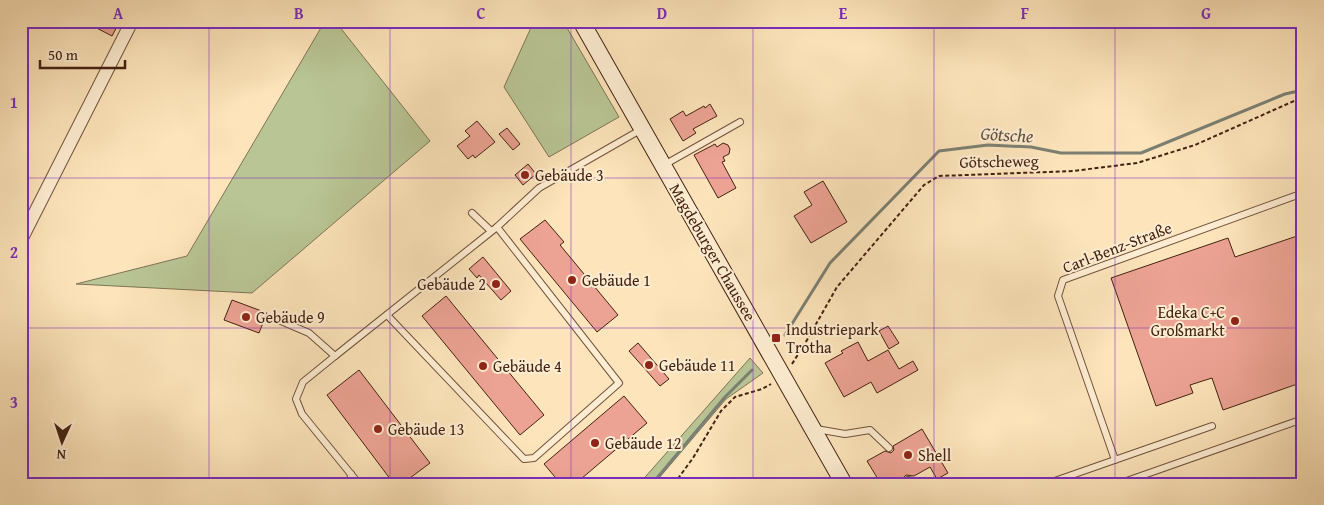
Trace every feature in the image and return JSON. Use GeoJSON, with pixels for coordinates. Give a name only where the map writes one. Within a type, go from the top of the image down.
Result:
{"type":"FeatureCollection","features":[{"type":"Feature","properties":{"kind":"main road","name":"Magdeburger Chaussee"},"geometry":{"type":"LineString","coordinates":[[581,21],[663,165],[779,379],[813,428],[844,484]]}},
{"type":"Feature","properties":{"kind":"street"},"geometry":{"type":"LineString","coordinates":[[21,240],[132,21]]}},
{"type":"Feature","properties":{"kind":"lane"},"geometry":{"type":"LineString","coordinates":[[663,165],[740,122]]}},
{"type":"Feature","properties":{"kind":"lane"},"geometry":{"type":"LineString","coordinates":[[359,484],[302,414],[296,399],[303,382],[494,229],[539,188],[642,129]]}},
{"type":"Feature","properties":{"kind":"lane","name":"Carl-Benz-Straße"},"geometry":{"type":"LineString","coordinates":[[1115,460],[1058,296],[1063,280],[1303,194]]}},
{"type":"Feature","properties":{"kind":"lane"},"geometry":{"type":"LineString","coordinates":[[387,315],[524,459],[534,458],[619,383],[494,229],[472,213]]}},
{"type":"Feature","properties":{"kind":"lane"},"geometry":{"type":"LineString","coordinates":[[274,318],[309,333],[335,356]]}},
{"type":"Feature","properties":{"kind":"lane"},"geometry":{"type":"LineString","coordinates":[[1118,484],[1303,418]]}},
{"type":"Feature","properties":{"kind":"lane"},"geometry":{"type":"LineString","coordinates":[[1046,484],[1212,426]]}},
{"type":"Feature","properties":{"kind":"lane"},"geometry":{"type":"LineString","coordinates":[[813,428],[845,434],[870,430],[889,448]]}},
{"type":"Feature","properties":{"kind":"lane"},"geometry":{"type":"LineString","coordinates":[[350,484],[351,474]]}},
{"type":"Feature","properties":{"kind":"lane"},"geometry":{"type":"LineString","coordinates":[[908,480],[926,484]]}},
{"type":"Feature","properties":{"kind":"path","name":"Götscheweg"},"geometry":{"type":"LineString","coordinates":[[779,379],[807,340],[837,287],[924,185],[939,176],[948,174],[1073,171],[1137,164],[1195,145],[1303,97]]}},
{"type":"Feature","properties":{"kind":"path"},"geometry":{"type":"LineString","coordinates":[[674,484],[693,458],[721,411],[735,397],[762,389],[779,379]]}},
{"type":"Feature","properties":{"kind":"green space"},"geometry":{"type":"Polygon","coordinates":[[[325,21],[335,21],[430,141],[252,293],[76,284],[187,256],[325,21]]]}},
{"type":"Feature","properties":{"kind":"green space"},"geometry":{"type":"Polygon","coordinates":[[[534,21],[563,21],[619,117],[549,157],[504,87],[534,21]]]}},
{"type":"Feature","properties":{"kind":"green space"},"geometry":{"type":"Polygon","coordinates":[[[750,358],[763,373],[726,399],[654,484],[639,484],[750,358]]]}},
{"type":"Feature","properties":{"kind":"building"},"geometry":{"type":"Polygon","coordinates":[[[83,21],[120,21],[112,36],[83,21]]]}},
{"type":"Feature","properties":{"kind":"building"},"geometry":{"type":"Polygon","coordinates":[[[710,104],[717,116],[693,129],[696,133],[683,141],[670,119],[683,111],[686,116],[710,104]]]}},
{"type":"Feature","properties":{"kind":"building"},"geometry":{"type":"Polygon","coordinates":[[[477,121],[495,142],[475,158],[473,155],[468,159],[457,146],[470,136],[465,131],[477,121]]]}},
{"type":"Feature","properties":{"kind":"building"},"geometry":{"type":"Polygon","coordinates":[[[507,128],[520,144],[513,150],[499,134],[507,128]]]}},
{"type":"Feature","properties":{"kind":"building"},"geometry":{"type":"Polygon","coordinates":[[[723,143],[728,145],[730,149],[729,154],[723,157],[725,161],[722,162],[736,188],[718,198],[694,155],[715,144],[717,147],[723,143]]]}},
{"type":"Feature","properties":{"kind":"building","name":"Gebäude 3"},"geometry":{"type":"Polygon","coordinates":[[[528,164],[536,174],[523,185],[515,175],[528,164]]]}},
{"type":"Feature","properties":{"kind":"building"},"geometry":{"type":"Polygon","coordinates":[[[823,181],[847,222],[811,243],[794,216],[812,205],[804,192],[823,181]]]}},
{"type":"Feature","properties":{"kind":"building","name":"Gebäude 1"},"geometry":{"type":"Polygon","coordinates":[[[545,220],[564,242],[560,245],[618,315],[597,332],[520,239],[545,220]]]}},
{"type":"Feature","properties":{"kind":"building","name":"Edeka C+C Großmarkt"},"geometry":{"type":"Polygon","coordinates":[[[1303,234],[1303,382],[1223,410],[1212,378],[1190,385],[1193,393],[1156,406],[1111,278],[1228,238],[1235,257],[1303,234]]]}},
{"type":"Feature","properties":{"kind":"building","name":"Gebäude 2"},"geometry":{"type":"Polygon","coordinates":[[[483,257],[511,291],[501,300],[479,275],[477,278],[469,269],[483,257]]]}},
{"type":"Feature","properties":{"kind":"building","name":"Gebäude 4"},"geometry":{"type":"Polygon","coordinates":[[[446,296],[544,415],[520,435],[422,316],[446,296]]]}},
{"type":"Feature","properties":{"kind":"building","name":"Gebäude 9"},"geometry":{"type":"Polygon","coordinates":[[[232,300],[267,313],[259,333],[224,320],[232,300]]]}},
{"type":"Feature","properties":{"kind":"building"},"geometry":{"type":"Polygon","coordinates":[[[888,326],[899,343],[889,349],[879,331],[888,326]]]}},
{"type":"Feature","properties":{"kind":"building"},"geometry":{"type":"Polygon","coordinates":[[[858,342],[868,361],[888,350],[899,369],[913,361],[918,370],[877,393],[871,382],[844,397],[825,363],[843,353],[841,351],[858,342]]]}},
{"type":"Feature","properties":{"kind":"building","name":"Gebäude 11"},"geometry":{"type":"Polygon","coordinates":[[[638,343],[669,379],[660,386],[629,351],[638,343]]]}},
{"type":"Feature","properties":{"kind":"building","name":"Gebäude 13"},"geometry":{"type":"Polygon","coordinates":[[[359,370],[430,463],[402,484],[394,484],[327,395],[359,370]]]}},
{"type":"Feature","properties":{"kind":"building","name":"Gebäude 12"},"geometry":{"type":"Polygon","coordinates":[[[624,396],[647,423],[575,484],[561,484],[544,464],[624,396]]]}},
{"type":"Feature","properties":{"kind":"building","name":"Shell"},"geometry":{"type":"Polygon","coordinates":[[[922,429],[948,473],[937,479],[930,467],[914,476],[906,475],[903,478],[904,482],[901,484],[881,484],[867,461],[885,451],[891,453],[894,450],[893,446],[922,429]]]}},
{"type":"Feature","properties":{"kind":"waterway","name":"Götsche"},"geometry":{"type":"LineString","coordinates":[[785,335],[830,263],[939,151],[988,145],[1031,147],[1061,153],[1141,153],[1285,94],[1303,90]]}},
{"type":"Feature","properties":{"kind":"waterway","name":"Götsche"},"geometry":{"type":"LineString","coordinates":[[652,484],[725,397],[752,370]]}},
{"type":"Feature","properties":{"kind":"place","name":"Gebäude 3"},"geometry":{"type":"Point","coordinates":[525,175]}},
{"type":"Feature","properties":{"kind":"place","name":"Gebäude 1"},"geometry":{"type":"Point","coordinates":[572,280]}},
{"type":"Feature","properties":{"kind":"place","name":"Gebäude 2"},"geometry":{"type":"Point","coordinates":[496,284]}},
{"type":"Feature","properties":{"kind":"place","name":"Gebäude 9"},"geometry":{"type":"Point","coordinates":[246,317]}},
{"type":"Feature","properties":{"kind":"place","name":"Edeka C+C Großmarkt"},"geometry":{"type":"Point","coordinates":[1235,321]}},
{"type":"Feature","properties":{"kind":"place","name":"Industriepark Trotha"},"geometry":{"type":"Point","coordinates":[776,338]}},
{"type":"Feature","properties":{"kind":"place","name":"Gebäude 11"},"geometry":{"type":"Point","coordinates":[649,365]}},
{"type":"Feature","properties":{"kind":"place","name":"Gebäude 4"},"geometry":{"type":"Point","coordinates":[483,366]}},
{"type":"Feature","properties":{"kind":"place","name":"Gebäude 13"},"geometry":{"type":"Point","coordinates":[378,429]}},
{"type":"Feature","properties":{"kind":"place","name":"Gebäude 12"},"geometry":{"type":"Point","coordinates":[595,443]}},
{"type":"Feature","properties":{"kind":"place","name":"Shell"},"geometry":{"type":"Point","coordinates":[908,455]}}]}
